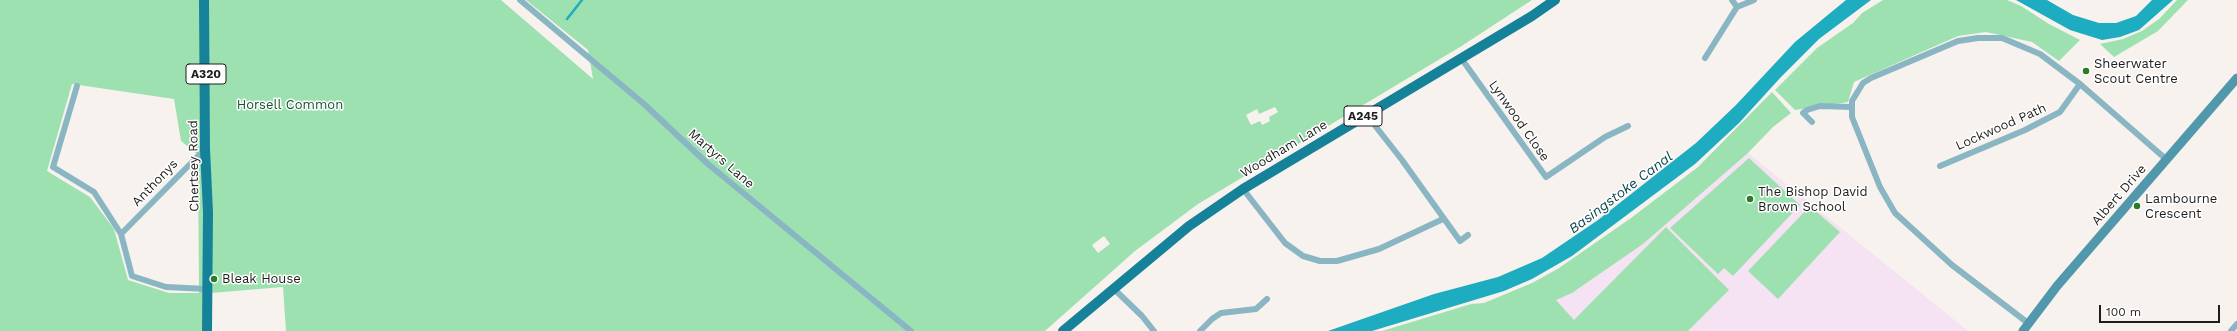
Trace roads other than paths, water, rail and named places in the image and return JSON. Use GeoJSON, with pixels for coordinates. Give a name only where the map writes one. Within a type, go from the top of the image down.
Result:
{"type":"FeatureCollection","features":[{"type":"Feature","properties":{"kind":"main road","name":"Chertsey Road"},"geometry":{"type":"LineString","coordinates":[[204,0],[205,148],[208,212],[207,331]]}},
{"type":"Feature","properties":{"kind":"main road","name":"Woodham Lane"},"geometry":{"type":"LineString","coordinates":[[1063,331],[1113,288],[1190,226],[1243,189],[1532,16],[1555,0]]}},
{"type":"Feature","properties":{"kind":"street","name":"Martyrs Lane"},"geometry":{"type":"LineString","coordinates":[[520,0],[644,104],[708,164],[911,331]]}},
{"type":"Feature","properties":{"kind":"street"},"geometry":{"type":"LineString","coordinates":[[1732,0],[1737,7]]}},
{"type":"Feature","properties":{"kind":"street"},"geometry":{"type":"LineString","coordinates":[[1705,58],[1737,7],[1754,0]]}},
{"type":"Feature","properties":{"kind":"street"},"geometry":{"type":"LineString","coordinates":[[2026,327],[1952,265],[1895,213],[1880,187],[1862,146],[1854,123],[1852,107],[1858,89],[1871,78],[1958,41],[1978,38],[2002,38],[2040,54],[2080,84],[2167,160]]}},
{"type":"Feature","properties":{"kind":"street","name":"Lynwood Close"},"geometry":{"type":"LineString","coordinates":[[1461,58],[1546,177],[1604,137],[1628,126]]}},
{"type":"Feature","properties":{"kind":"street","name":"Albert Drive"},"geometry":{"type":"LineString","coordinates":[[2026,327],[2057,286],[2237,78]]}},
{"type":"Feature","properties":{"kind":"street","name":"Lockwood Path"},"geometry":{"type":"LineString","coordinates":[[1940,166],[2025,130],[2060,112],[2080,84]]}},
{"type":"Feature","properties":{"kind":"street"},"geometry":{"type":"LineString","coordinates":[[77,86],[53,167],[94,192],[121,234],[132,276],[166,287],[207,288]]}},
{"type":"Feature","properties":{"kind":"street"},"geometry":{"type":"LineString","coordinates":[[1812,122],[1803,113],[1807,110],[1820,106],[1852,107]]}},
{"type":"Feature","properties":{"kind":"street"},"geometry":{"type":"LineString","coordinates":[[1366,114],[1402,160],[1460,241],[1468,235]]}},
{"type":"Feature","properties":{"kind":"street","name":"Anthonys"},"geometry":{"type":"LineString","coordinates":[[121,234],[205,148]]}},
{"type":"Feature","properties":{"kind":"street"},"geometry":{"type":"LineString","coordinates":[[1243,189],[1285,242],[1303,256],[1320,261],[1337,261],[1379,249],[1443,219]]}},
{"type":"Feature","properties":{"kind":"street"},"geometry":{"type":"LineString","coordinates":[[1113,288],[1142,316],[1154,331]]}},
{"type":"Feature","properties":{"kind":"street"},"geometry":{"type":"LineString","coordinates":[[1200,331],[1212,319],[1221,313],[1233,310],[1256,309],[1267,299]]}},
{"type":"Feature","properties":{"kind":"street"},"geometry":{"type":"LineString","coordinates":[[2231,331],[2237,324]]}},
{"type":"Feature","properties":{"kind":"water","name":"Basingstoke Canal"},"geometry":{"type":"Polygon","coordinates":[[[1846,0],[1871,0],[1819,39],[1781,77],[1739,123],[1695,164],[1572,256],[1532,279],[1504,291],[1372,331],[1328,331],[1434,294],[1498,277],[1542,258],[1598,220],[1696,143],[1736,105],[1795,42],[1846,0]]]}},
{"type":"Feature","properties":{"kind":"water"},"geometry":{"type":"Polygon","coordinates":[[[2016,0],[2047,0],[2073,15],[2099,23],[2116,23],[2136,16],[2152,0],[2173,0],[2139,30],[2120,37],[2102,40],[2070,30],[2016,0]]]}},
{"type":"Feature","properties":{"kind":"waterway"},"geometry":{"type":"LineString","coordinates":[[567,19],[582,0]]}},
{"type":"Feature","properties":{"kind":"place","name":"Sheerwater Scout Centre"},"geometry":{"type":"Point","coordinates":[2086,71]}},
{"type":"Feature","properties":{"kind":"place","name":"The Bishop David Brown School"},"geometry":{"type":"Point","coordinates":[1750,199]}},
{"type":"Feature","properties":{"kind":"place","name":"Lambourne Crescent"},"geometry":{"type":"Point","coordinates":[2137,206]}},
{"type":"Feature","properties":{"kind":"place","name":"Bleak House"},"geometry":{"type":"Point","coordinates":[214,279]}},
{"type":"Feature","properties":{"kind":"park label","name":"Horsell Common"},"geometry":{"type":"Point","coordinates":[290,105]}}]}
